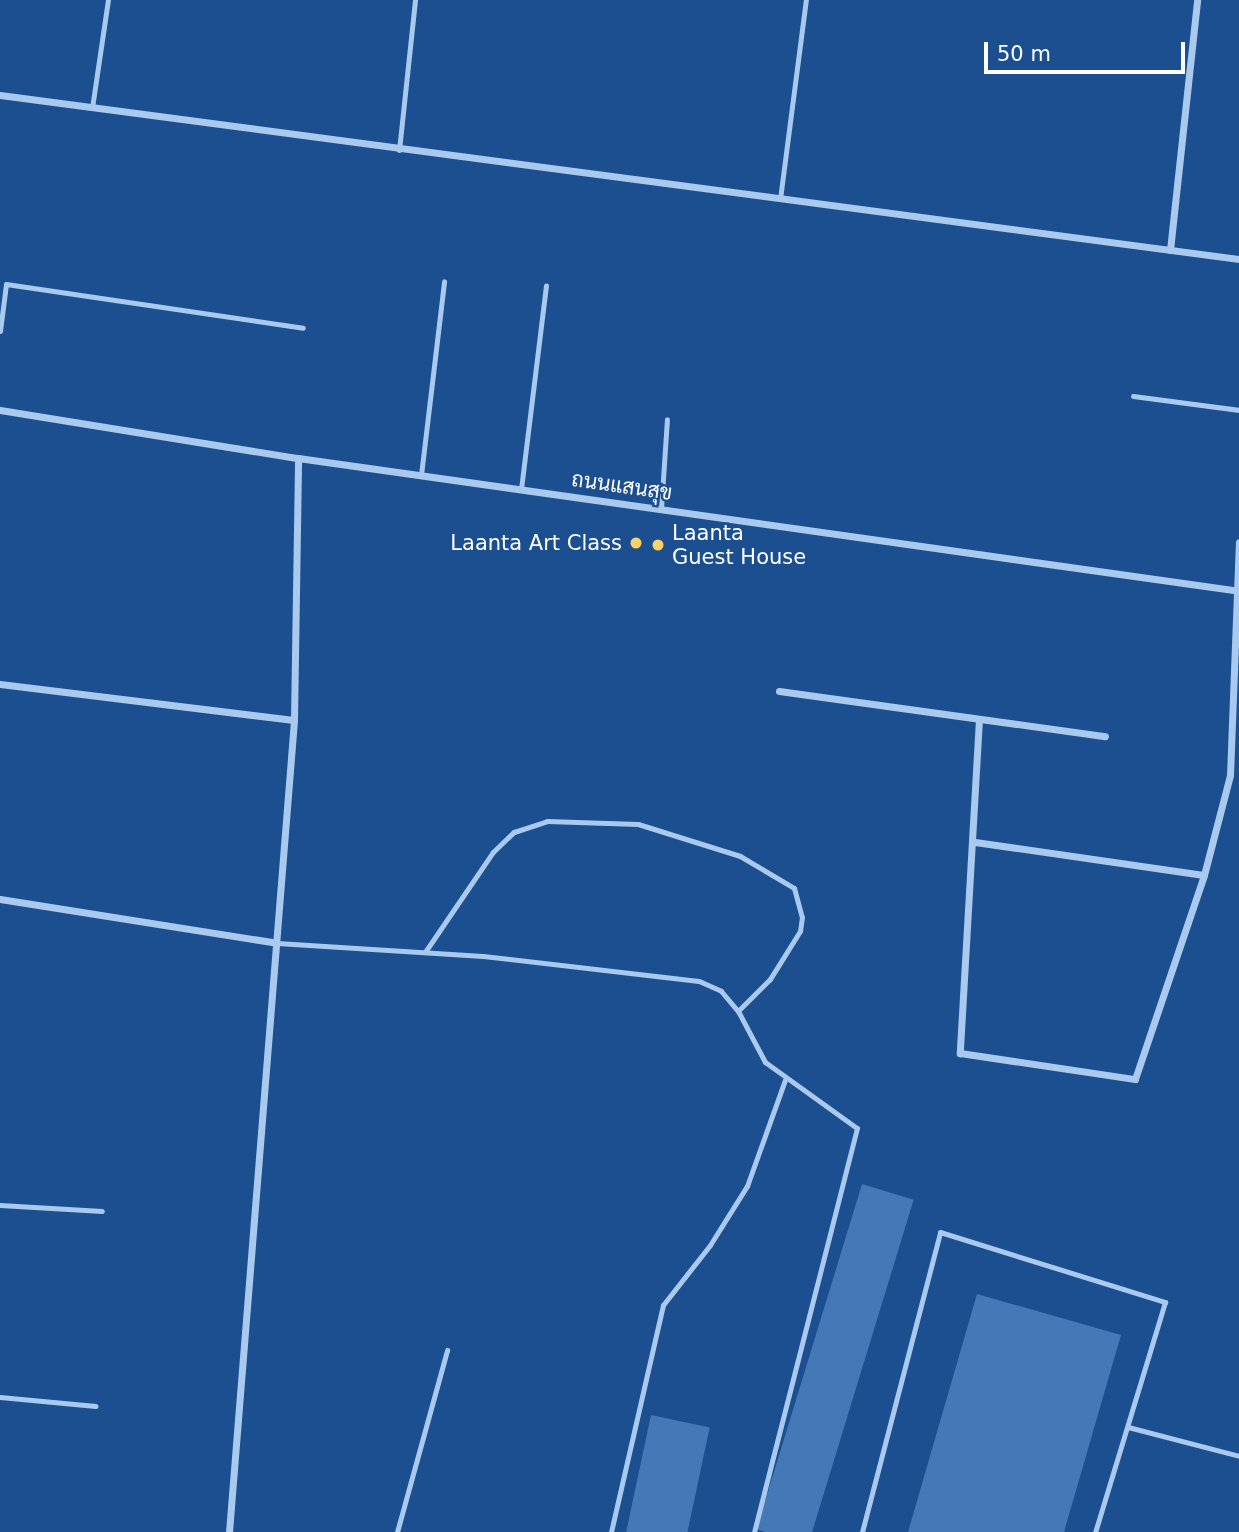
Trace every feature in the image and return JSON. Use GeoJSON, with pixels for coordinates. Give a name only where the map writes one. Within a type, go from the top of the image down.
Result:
{"type":"FeatureCollection","features":[{"type":"Feature","properties":{"kind":"street"},"geometry":{"type":"LineString","coordinates":[[1170,250],[1197,0]]}},
{"type":"Feature","properties":{"kind":"street"},"geometry":{"type":"LineString","coordinates":[[0,95],[398,150],[1239,259]]}},
{"type":"Feature","properties":{"kind":"street","name":"ถนนแสนสุข"},"geometry":{"type":"LineString","coordinates":[[0,411],[298,458],[1236,590]]}},
{"type":"Feature","properties":{"kind":"street"},"geometry":{"type":"LineString","coordinates":[[229,1532],[294,720],[298,458]]}},
{"type":"Feature","properties":{"kind":"street"},"geometry":{"type":"LineString","coordinates":[[979,719],[975,842],[960,1053],[1135,1079],[1203,875],[1230,775],[1239,542]]}},
{"type":"Feature","properties":{"kind":"street"},"geometry":{"type":"LineString","coordinates":[[0,684],[294,720]]}},
{"type":"Feature","properties":{"kind":"street"},"geometry":{"type":"LineString","coordinates":[[779,691],[1105,736]]}},
{"type":"Feature","properties":{"kind":"street"},"geometry":{"type":"LineString","coordinates":[[975,842],[1203,875]]}},
{"type":"Feature","properties":{"kind":"street"},"geometry":{"type":"LineString","coordinates":[[0,899],[277,943]]}},
{"type":"Feature","properties":{"kind":"lane"},"geometry":{"type":"LineString","coordinates":[[92,108],[108,0]]}},
{"type":"Feature","properties":{"kind":"lane"},"geometry":{"type":"LineString","coordinates":[[398,150],[415,0]]}},
{"type":"Feature","properties":{"kind":"lane"},"geometry":{"type":"LineString","coordinates":[[780,199],[806,0]]}},
{"type":"Feature","properties":{"kind":"lane"},"geometry":{"type":"LineString","coordinates":[[421,475],[444,281]]}},
{"type":"Feature","properties":{"kind":"lane"},"geometry":{"type":"LineString","coordinates":[[0,331],[6,284],[303,328]]}},
{"type":"Feature","properties":{"kind":"lane"},"geometry":{"type":"LineString","coordinates":[[521,489],[545,286]]}},
{"type":"Feature","properties":{"kind":"lane"},"geometry":{"type":"LineString","coordinates":[[1133,397],[1239,410]]}},
{"type":"Feature","properties":{"kind":"lane"},"geometry":{"type":"LineString","coordinates":[[661,509],[667,419]]}},
{"type":"Feature","properties":{"kind":"lane"},"geometry":{"type":"LineString","coordinates":[[425,952],[493,852],[514,832],[547,821],[638,824],[740,856],[794,888],[802,917],[800,931],[770,979],[738,1011]]}},
{"type":"Feature","properties":{"kind":"lane"},"geometry":{"type":"LineString","coordinates":[[277,943],[425,952],[699,981],[721,991],[738,1011],[765,1062],[785,1080],[857,1128],[754,1532]]}},
{"type":"Feature","properties":{"kind":"lane"},"geometry":{"type":"LineString","coordinates":[[611,1532],[663,1305],[710,1245],[747,1186],[785,1080]]}},
{"type":"Feature","properties":{"kind":"lane"},"geometry":{"type":"LineString","coordinates":[[0,1205],[102,1211]]}},
{"type":"Feature","properties":{"kind":"lane"},"geometry":{"type":"LineString","coordinates":[[862,1532],[940,1232],[1165,1302],[1095,1532]]}},
{"type":"Feature","properties":{"kind":"lane"},"geometry":{"type":"LineString","coordinates":[[397,1532],[447,1350]]}},
{"type":"Feature","properties":{"kind":"lane"},"geometry":{"type":"LineString","coordinates":[[0,1397],[96,1406]]}},
{"type":"Feature","properties":{"kind":"lane"},"geometry":{"type":"LineString","coordinates":[[1128,1427],[1239,1456]]}},
{"type":"Feature","properties":{"kind":"building"},"geometry":{"type":"Polygon","coordinates":[[[862,1184],[914,1200],[812,1532],[766,1532],[756,1529],[862,1184]]]}},
{"type":"Feature","properties":{"kind":"building"},"geometry":{"type":"Polygon","coordinates":[[[977,1294],[1121,1335],[1064,1532],[908,1532],[977,1294]]]}},
{"type":"Feature","properties":{"kind":"building"},"geometry":{"type":"Polygon","coordinates":[[[651,1415],[710,1427],[687,1532],[626,1532],[651,1415]]]}},
{"type":"Feature","properties":{"kind":"place","name":"Laanta Art Class"},"geometry":{"type":"Point","coordinates":[636,543]}},
{"type":"Feature","properties":{"kind":"place","name":"Laanta Guest House"},"geometry":{"type":"Point","coordinates":[658,545]}}]}
